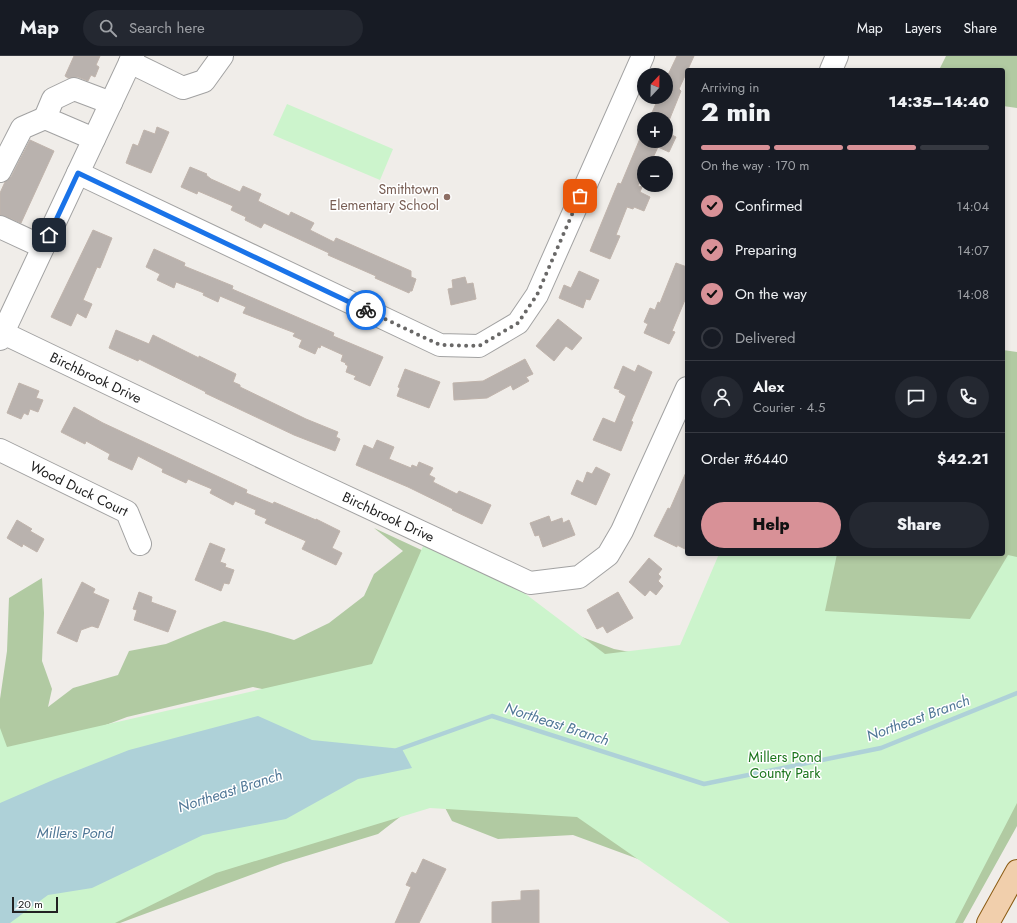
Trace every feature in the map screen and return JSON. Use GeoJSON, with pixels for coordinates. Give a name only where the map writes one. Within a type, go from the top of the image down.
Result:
{"type":"FeatureCollection","features":[{"type":"Feature","properties":{"kind":"main road"},"geometry":{"type":"LineString","coordinates":[[988,923],[1017,871]]}},
{"type":"Feature","properties":{"kind":"street"},"geometry":{"type":"LineString","coordinates":[[2,336],[132,59],[183,88],[204,81],[222,56]]}},
{"type":"Feature","properties":{"kind":"street"},"geometry":{"type":"LineString","coordinates":[[78,173],[440,345],[479,346],[518,323],[537,295],[643,56]]}},
{"type":"Feature","properties":{"kind":"street"},"geometry":{"type":"LineString","coordinates":[[832,68],[838,56]]}},
{"type":"Feature","properties":{"kind":"street"},"geometry":{"type":"LineString","coordinates":[[0,171],[22,128],[45,118],[53,99],[74,89],[111,103]]}},
{"type":"Feature","properties":{"kind":"street"},"geometry":{"type":"LineString","coordinates":[[45,118],[94,139]]}},
{"type":"Feature","properties":{"kind":"street"},"geometry":{"type":"LineString","coordinates":[[0,227],[43,248]]}},
{"type":"Feature","properties":{"kind":"street","name":"Birchbrook Drive"},"geometry":{"type":"LineString","coordinates":[[2,336],[530,583],[579,577],[608,555],[622,531],[685,392]]}},
{"type":"Feature","properties":{"kind":"street","name":"Wood Duck Court"},"geometry":{"type":"LineString","coordinates":[[0,450],[127,512],[140,544]]}},
{"type":"Feature","properties":{"kind":"green space"},"geometry":{"type":"Polygon","coordinates":[[[946,56],[1017,56],[1017,108],[1005,106],[1005,68],[940,68],[946,56]]]}},
{"type":"Feature","properties":{"kind":"green space"},"geometry":{"type":"Polygon","coordinates":[[[287,104],[393,149],[380,180],[273,135],[287,104]]]}},
{"type":"Feature","properties":{"kind":"green space","name":"Millers Pond County Park"},"geometry":{"type":"Polygon","coordinates":[[[1005,350],[1017,352],[1017,826],[963,923],[756,923],[649,863],[573,835],[498,839],[452,821],[442,802],[323,702],[253,687],[127,717],[74,737],[0,783],[0,699],[7,651],[9,598],[42,578],[44,613],[42,661],[52,689],[48,707],[73,688],[118,675],[129,651],[166,644],[224,621],[294,640],[329,623],[364,596],[374,574],[403,551],[374,528],[527,599],[566,631],[614,649],[651,656],[686,649],[723,556],[1005,556],[1005,350]]]}},
{"type":"Feature","properties":{"kind":"green space","name":"Millers Pond County Park"},"geometry":{"type":"Polygon","coordinates":[[[424,544],[519,589],[605,654],[680,645],[718,556],[837,556],[825,611],[970,619],[1008,555],[1017,557],[1017,803],[955,923],[730,923],[577,817],[430,808],[216,873],[115,923],[0,923],[0,728],[7,747],[372,664],[424,544]]]}},
{"type":"Feature","properties":{"kind":"green space"},"geometry":{"type":"Polygon","coordinates":[[[405,813],[378,834],[283,863],[120,923],[17,923],[405,813]]]}},
{"type":"Feature","properties":{"kind":"water","name":"Millers Pond"},"geometry":{"type":"Polygon","coordinates":[[[258,716],[312,740],[402,749],[412,768],[358,779],[286,819],[203,835],[92,888],[48,895],[10,923],[0,923],[0,803],[129,750],[258,716]]]}},
{"type":"Feature","properties":{"kind":"building"},"geometry":{"type":"Polygon","coordinates":[[[74,56],[100,56],[96,65],[99,67],[95,77],[91,75],[88,81],[78,77],[68,78],[65,76],[74,56]]]}},
{"type":"Feature","properties":{"kind":"building"},"geometry":{"type":"Polygon","coordinates":[[[677,56],[694,56],[689,68],[685,68],[685,76],[679,89],[681,91],[672,112],[652,112],[656,104],[673,104],[673,68],[671,68],[677,56]]]}},
{"type":"Feature","properties":{"kind":"building"},"geometry":{"type":"Polygon","coordinates":[[[157,127],[169,132],[151,173],[126,163],[133,144],[138,146],[144,130],[155,134],[157,127]]]}},
{"type":"Feature","properties":{"kind":"building"},"geometry":{"type":"Polygon","coordinates":[[[673,136],[676,137],[673,143],[673,136]]]}},
{"type":"Feature","properties":{"kind":"building"},"geometry":{"type":"Polygon","coordinates":[[[30,140],[54,151],[21,223],[0,215],[0,193],[5,182],[11,177],[30,140]]]}},
{"type":"Feature","properties":{"kind":"building"},"geometry":{"type":"Polygon","coordinates":[[[637,146],[637,148],[658,148],[654,156],[637,156],[637,192],[650,197],[644,211],[634,207],[633,209],[627,207],[616,235],[620,236],[610,259],[590,251],[618,183],[621,184],[637,146]]]}},
{"type":"Feature","properties":{"kind":"building"},"geometry":{"type":"Polygon","coordinates":[[[660,148],[671,148],[669,152],[660,148]]]}},
{"type":"Feature","properties":{"kind":"building"},"geometry":{"type":"Polygon","coordinates":[[[190,167],[207,174],[206,175],[211,179],[240,192],[243,186],[261,194],[258,201],[289,216],[291,212],[314,223],[310,230],[334,242],[336,238],[411,271],[411,277],[416,279],[412,291],[409,293],[375,278],[376,276],[328,255],[329,253],[264,223],[261,228],[245,220],[246,217],[231,210],[233,206],[198,191],[197,194],[181,187],[190,167]]]}},
{"type":"Feature","properties":{"kind":"building"},"geometry":{"type":"Polygon","coordinates":[[[93,230],[112,238],[100,268],[97,267],[83,300],[92,304],[86,318],[77,313],[71,326],[51,317],[93,230]]]}},
{"type":"Feature","properties":{"kind":"building"},"geometry":{"type":"Polygon","coordinates":[[[154,249],[185,263],[184,266],[233,286],[232,289],[334,333],[333,336],[383,357],[370,386],[354,379],[356,376],[346,372],[348,366],[345,364],[346,363],[341,361],[343,355],[321,345],[320,348],[318,347],[315,354],[299,347],[302,340],[293,336],[295,333],[243,313],[246,307],[220,296],[218,302],[203,295],[204,293],[176,282],[174,288],[157,280],[160,274],[146,267],[154,249]]]}},
{"type":"Feature","properties":{"kind":"building"},"geometry":{"type":"Polygon","coordinates":[[[676,263],[685,266],[685,300],[672,331],[675,332],[669,344],[644,333],[648,324],[644,322],[650,308],[655,310],[658,302],[660,303],[676,263]]]}},
{"type":"Feature","properties":{"kind":"building"},"geometry":{"type":"Polygon","coordinates":[[[579,271],[599,280],[590,300],[586,299],[583,308],[559,298],[564,285],[571,288],[579,271]]]}},
{"type":"Feature","properties":{"kind":"building"},"geometry":{"type":"Polygon","coordinates":[[[465,277],[467,284],[473,283],[476,299],[451,305],[448,289],[453,288],[452,280],[465,277]]]}},
{"type":"Feature","properties":{"kind":"building"},"geometry":{"type":"Polygon","coordinates":[[[558,319],[582,338],[572,350],[566,346],[554,361],[536,346],[558,319]]]}},
{"type":"Feature","properties":{"kind":"building"},"geometry":{"type":"Polygon","coordinates":[[[116,330],[149,344],[153,335],[199,358],[199,356],[236,374],[233,382],[240,385],[240,387],[306,419],[338,432],[336,437],[340,439],[335,451],[294,435],[205,393],[206,392],[139,359],[138,361],[109,348],[116,330]]]}},
{"type":"Feature","properties":{"kind":"building"},"geometry":{"type":"Polygon","coordinates":[[[525,359],[533,374],[526,377],[529,381],[513,390],[511,385],[487,398],[454,400],[453,383],[483,381],[525,359]]]}},
{"type":"Feature","properties":{"kind":"building"},"geometry":{"type":"Polygon","coordinates":[[[638,365],[652,372],[631,421],[633,422],[621,451],[593,440],[603,418],[615,423],[626,396],[619,392],[620,390],[614,388],[623,366],[635,372],[638,365]]]}},
{"type":"Feature","properties":{"kind":"building"},"geometry":{"type":"Polygon","coordinates":[[[405,369],[440,382],[429,408],[397,396],[400,388],[398,387],[405,369]]]}},
{"type":"Feature","properties":{"kind":"building"},"geometry":{"type":"Polygon","coordinates":[[[19,383],[39,391],[36,398],[43,400],[38,412],[30,409],[28,415],[24,413],[21,419],[7,413],[19,383]]]}},
{"type":"Feature","properties":{"kind":"building"},"geometry":{"type":"Polygon","coordinates":[[[74,407],[103,423],[247,490],[246,493],[273,504],[274,502],[316,519],[340,531],[332,548],[342,553],[336,565],[302,549],[306,541],[265,523],[267,519],[255,514],[256,510],[235,501],[233,505],[210,493],[212,489],[188,479],[186,483],[162,472],[163,469],[138,456],[132,470],[108,459],[110,454],[86,441],[85,444],[61,432],[74,407]]]}},
{"type":"Feature","properties":{"kind":"building"},"geometry":{"type":"Polygon","coordinates":[[[377,440],[394,447],[389,459],[411,468],[412,465],[417,467],[419,462],[433,468],[429,475],[435,478],[433,482],[457,494],[459,491],[491,505],[482,524],[408,487],[356,465],[364,445],[373,449],[377,440]]]}},
{"type":"Feature","properties":{"kind":"building"},"geometry":{"type":"Polygon","coordinates":[[[596,467],[610,474],[596,505],[571,494],[577,480],[583,483],[587,472],[592,474],[596,467]]]}},
{"type":"Feature","properties":{"kind":"building"},"geometry":{"type":"Polygon","coordinates":[[[685,475],[685,549],[677,545],[677,547],[654,536],[668,508],[670,509],[685,475]]]}},
{"type":"Feature","properties":{"kind":"building"},"geometry":{"type":"Polygon","coordinates":[[[549,516],[551,522],[562,518],[563,523],[569,520],[575,535],[543,547],[539,535],[535,536],[530,523],[549,516]]]}},
{"type":"Feature","properties":{"kind":"building"},"geometry":{"type":"Polygon","coordinates":[[[17,520],[32,529],[30,531],[44,539],[37,552],[23,544],[22,547],[7,538],[17,520]]]}},
{"type":"Feature","properties":{"kind":"building"},"geometry":{"type":"Polygon","coordinates":[[[210,543],[225,549],[220,562],[226,564],[225,567],[234,570],[229,584],[224,583],[221,591],[195,580],[210,543]]]}},
{"type":"Feature","properties":{"kind":"building"},"geometry":{"type":"Polygon","coordinates":[[[649,558],[662,569],[658,574],[661,577],[658,581],[663,586],[656,595],[650,590],[645,596],[629,582],[649,558]]]}},
{"type":"Feature","properties":{"kind":"building"},"geometry":{"type":"Polygon","coordinates":[[[82,582],[95,589],[93,593],[109,600],[98,628],[92,626],[81,630],[77,642],[57,633],[82,582]]]}},
{"type":"Feature","properties":{"kind":"building"},"geometry":{"type":"Polygon","coordinates":[[[139,592],[152,597],[151,602],[176,611],[168,632],[134,620],[137,610],[133,609],[139,592]]]}},
{"type":"Feature","properties":{"kind":"building"},"geometry":{"type":"Polygon","coordinates":[[[618,592],[633,618],[607,633],[603,626],[597,629],[587,610],[618,592]]]}},
{"type":"Feature","properties":{"kind":"building"},"geometry":{"type":"Polygon","coordinates":[[[423,859],[446,869],[419,923],[395,923],[411,887],[406,885],[412,872],[416,874],[423,859]]]}},
{"type":"Feature","properties":{"kind":"building"},"geometry":{"type":"Polygon","coordinates":[[[539,890],[539,923],[492,923],[492,902],[521,900],[521,891],[539,890]]]}},
{"type":"Feature","properties":{"kind":"waterway","name":"Northeast Branch"},"geometry":{"type":"LineString","coordinates":[[397,750],[492,716],[704,784],[881,748],[1017,693]]}},
{"type":"Feature","properties":{"kind":"way so far"},"geometry":{"type":"LineString","coordinates":[[366,310],[440,345],[479,346],[518,323],[537,295],[580,196]]}},
{"type":"Feature","properties":{"kind":"place","name":"Smithtown Elementary School"},"geometry":{"type":"Point","coordinates":[447,197]}},
{"type":"Feature","properties":{"kind":"route"},"geometry":{"type":"LineString","coordinates":[[49,235],[78,173],[366,310]]}}]}
